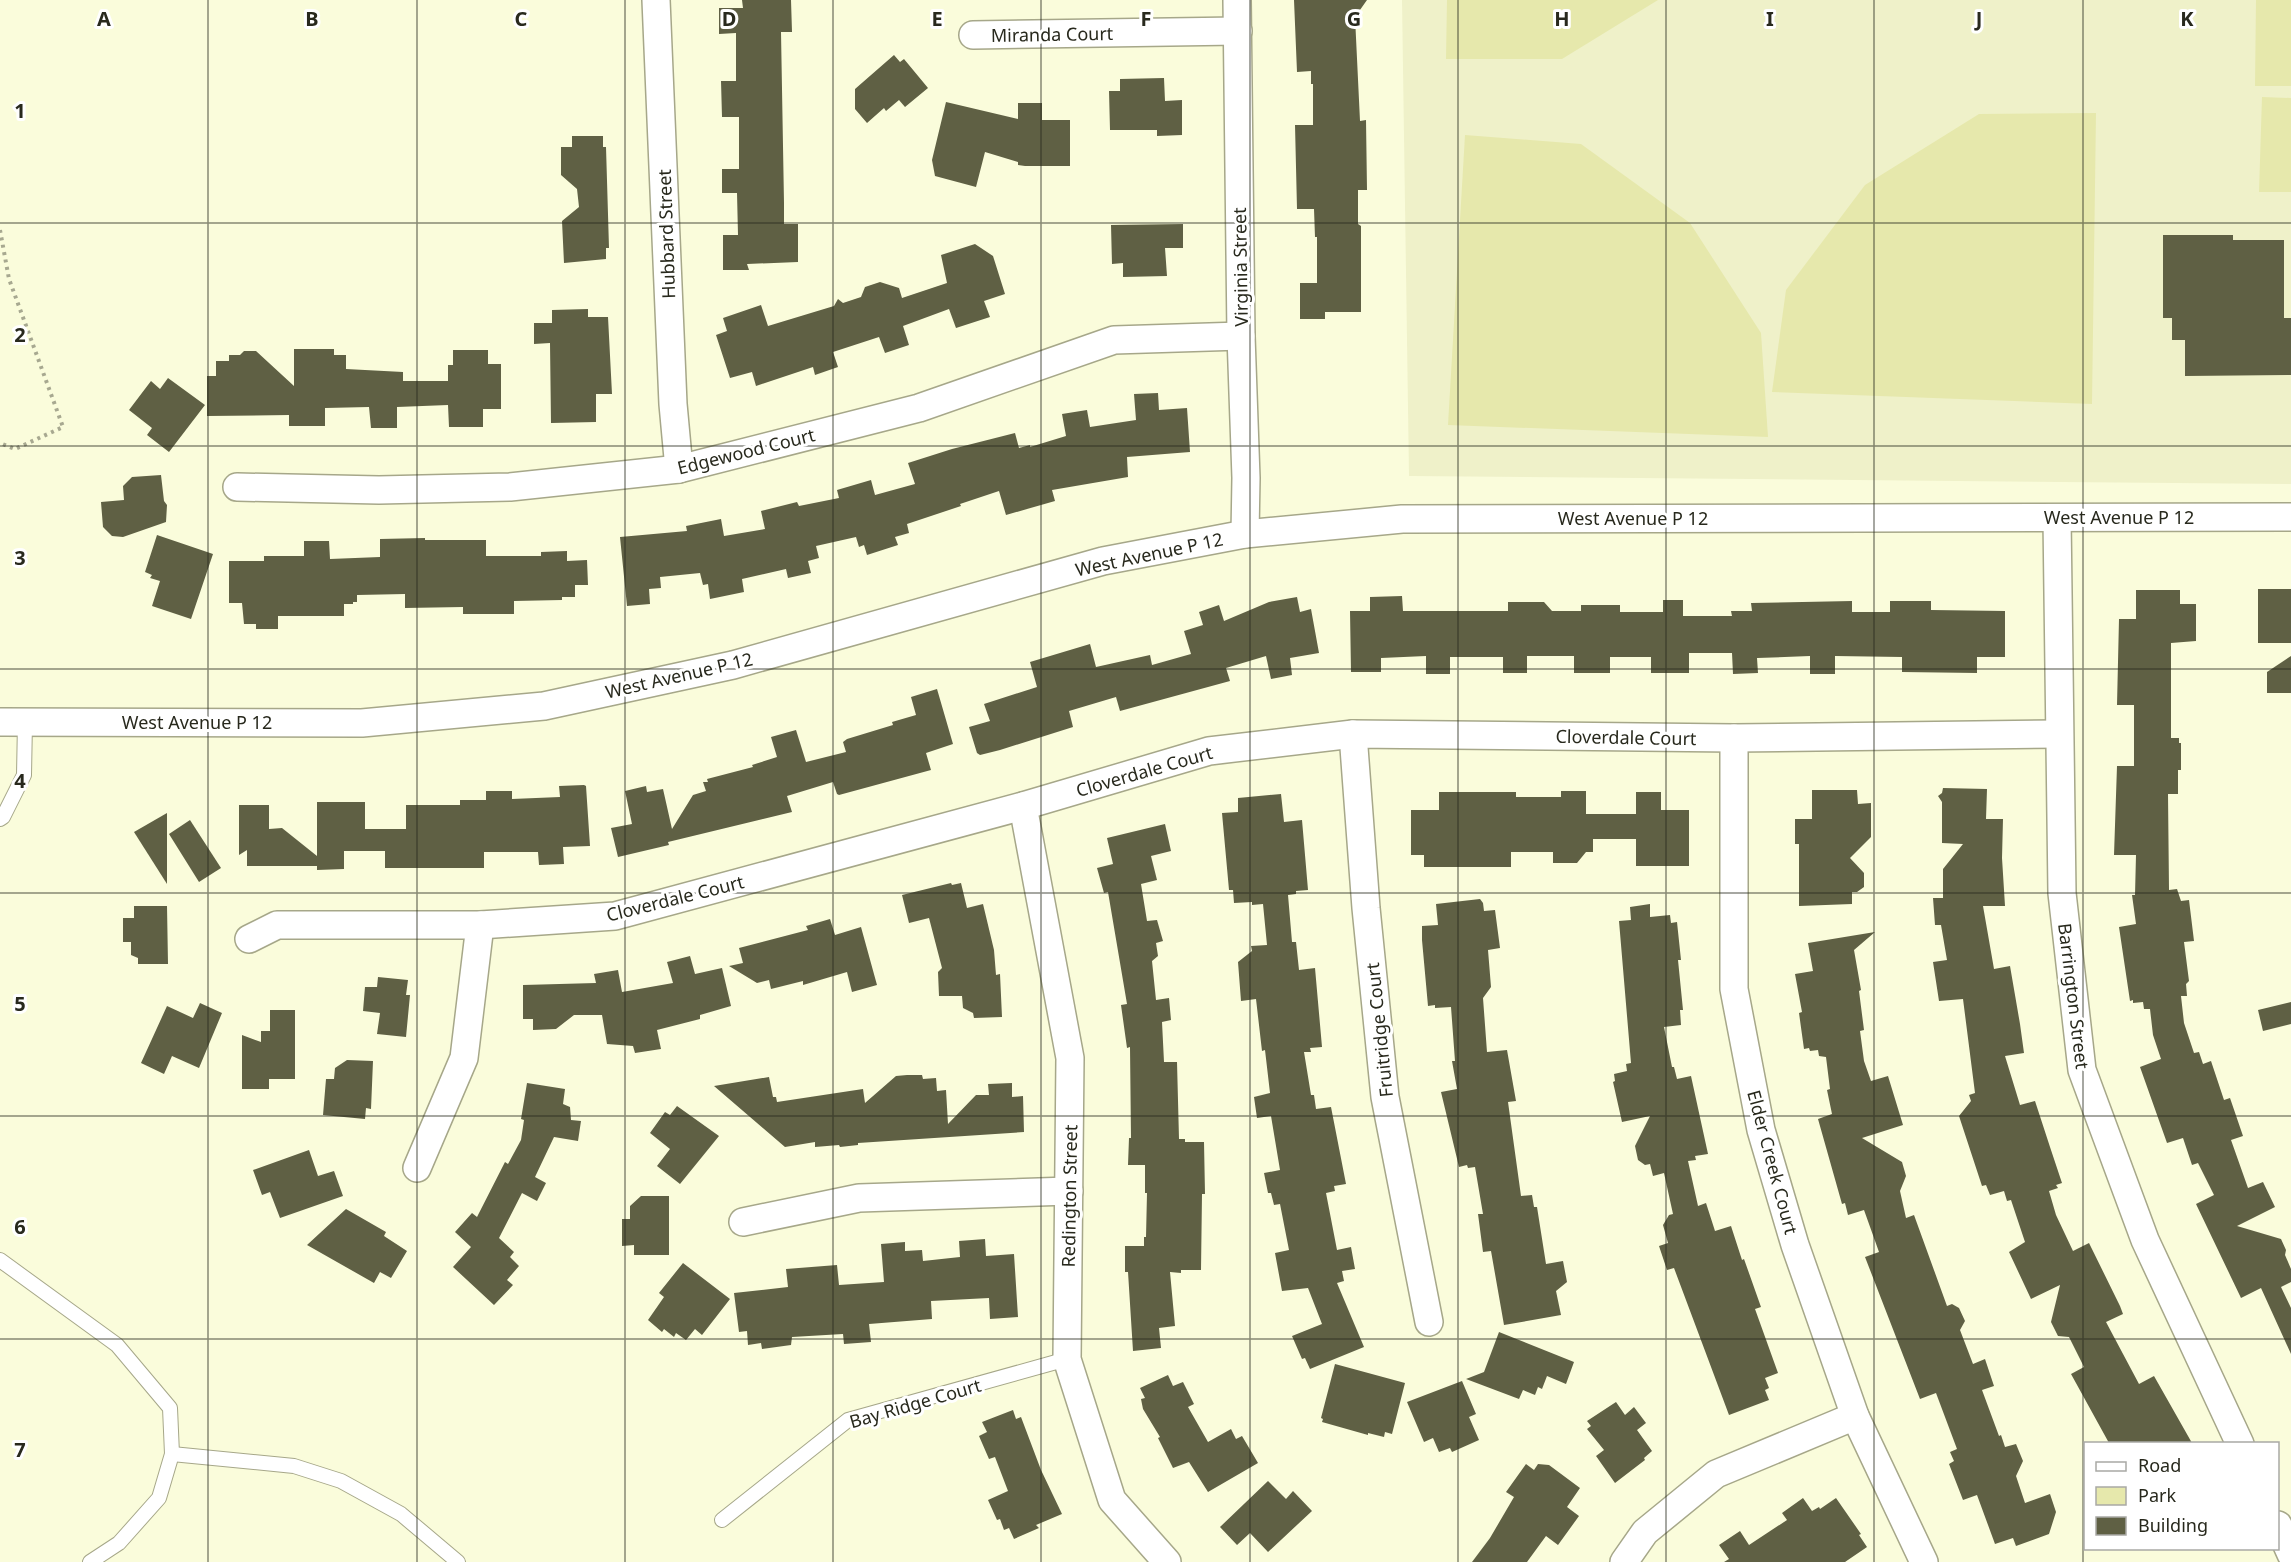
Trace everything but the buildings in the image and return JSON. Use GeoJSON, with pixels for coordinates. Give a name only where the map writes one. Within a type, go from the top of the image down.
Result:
{"type":"FeatureCollection","features":[{"type":"Feature","properties":{"kind":"street","name":"Hubbard Street"},"geometry":{"type":"LineString","coordinates":[[656,0],[673,404],[679,469]]}},
{"type":"Feature","properties":{"kind":"street","name":"Virginia Street"},"geometry":{"type":"LineString","coordinates":[[1237,0],[1241,336],[1246,478],[1245,534]]}},
{"type":"Feature","properties":{"kind":"street","name":"Miranda Court"},"geometry":{"type":"LineString","coordinates":[[973,35],[1238,31]]}},
{"type":"Feature","properties":{"kind":"street","name":"Edgewood Court"},"geometry":{"type":"LineString","coordinates":[[237,487],[380,490],[510,487],[679,469],[919,408],[1114,340],[1241,336]]}},
{"type":"Feature","properties":{"kind":"street","name":"West Avenue P 12"},"geometry":{"type":"LineString","coordinates":[[12,722],[362,723],[543,706],[733,665],[1103,561],[1245,534],[1402,519],[2291,517]]}},
{"type":"Feature","properties":{"kind":"street","name":"Barrington Street"},"geometry":{"type":"LineString","coordinates":[[2057,518],[2062,893],[2082,1070],[2145,1240],[2240,1442]]}},
{"type":"Feature","properties":{"kind":"street","name":"Cloverdale Court"},"geometry":{"type":"LineString","coordinates":[[249,939],[277,925],[480,925],[615,916],[1023,806],[1209,750],[1353,734],[1734,738],[2059,734]]}},
{"type":"Feature","properties":{"kind":"street","name":"Fruitridge Court"},"geometry":{"type":"LineString","coordinates":[[1353,734],[1366,908],[1385,1097],[1429,1322]]}},
{"type":"Feature","properties":{"kind":"street","name":"Elder Creek Court"},"geometry":{"type":"LineString","coordinates":[[1734,738],[1734,989],[1761,1130],[1795,1245],[1855,1416],[1924,1562]]}},
{"type":"Feature","properties":{"kind":"street","name":"Redington Street"},"geometry":{"type":"LineString","coordinates":[[1023,806],[1070,1058],[1067,1359],[1112,1500],[1167,1562]]}},
{"type":"Feature","properties":{"kind":"street"},"geometry":{"type":"LineString","coordinates":[[417,1168],[464,1058],[480,925]]}},
{"type":"Feature","properties":{"kind":"street"},"geometry":{"type":"LineString","coordinates":[[743,1222],[859,1198],[1069,1191]]}},
{"type":"Feature","properties":{"kind":"street"},"geometry":{"type":"LineString","coordinates":[[1624,1562],[1645,1532],[1716,1474],[1855,1416]]}},
{"type":"Feature","properties":{"kind":"street"},"geometry":{"type":"LineString","coordinates":[[2279,1529],[2291,1554]]}},
{"type":"Feature","properties":{"kind":"lane"},"geometry":{"type":"LineString","coordinates":[[0,819],[24,775],[12,722]]}},
{"type":"Feature","properties":{"kind":"lane"},"geometry":{"type":"LineString","coordinates":[[0,1260],[117,1345],[170,1408],[172,1454],[159,1498],[119,1543],[90,1562]]}},
{"type":"Feature","properties":{"kind":"lane","name":"Bay Ridge Court"},"geometry":{"type":"LineString","coordinates":[[722,1520],[848,1420],[1067,1359]]}},
{"type":"Feature","properties":{"kind":"lane"},"geometry":{"type":"LineString","coordinates":[[172,1454],[294,1466],[341,1481],[401,1514],[458,1562]]}},
{"type":"Feature","properties":{"kind":"path"},"geometry":{"type":"LineString","coordinates":[[0,230],[9,279],[63,427],[15,449],[0,443]]}},
{"type":"Feature","properties":{"kind":"shaded area"},"geometry":{"type":"Polygon","coordinates":[[[1402,0],[2291,0],[2291,484],[1409,476],[1402,0]]]}},
{"type":"Feature","properties":{"kind":"green space"},"geometry":{"type":"Polygon","coordinates":[[[1447,0],[1658,0],[1562,59],[1446,59],[1447,0]]]}},
{"type":"Feature","properties":{"kind":"green space"},"geometry":{"type":"Polygon","coordinates":[[[2256,0],[2291,0],[2291,86],[2255,86],[2256,0]]]}},
{"type":"Feature","properties":{"kind":"green space"},"geometry":{"type":"Polygon","coordinates":[[[2262,97],[2291,98],[2291,192],[2259,192],[2262,97]]]}},
{"type":"Feature","properties":{"kind":"green space"},"geometry":{"type":"Polygon","coordinates":[[[2096,113],[2092,404],[1772,392],[1786,290],[1865,185],[1979,114],[2096,113]]]}},
{"type":"Feature","properties":{"kind":"green space"},"geometry":{"type":"Polygon","coordinates":[[[1465,135],[1581,144],[1690,223],[1761,333],[1768,437],[1448,425],[1465,135]]]}}]}
